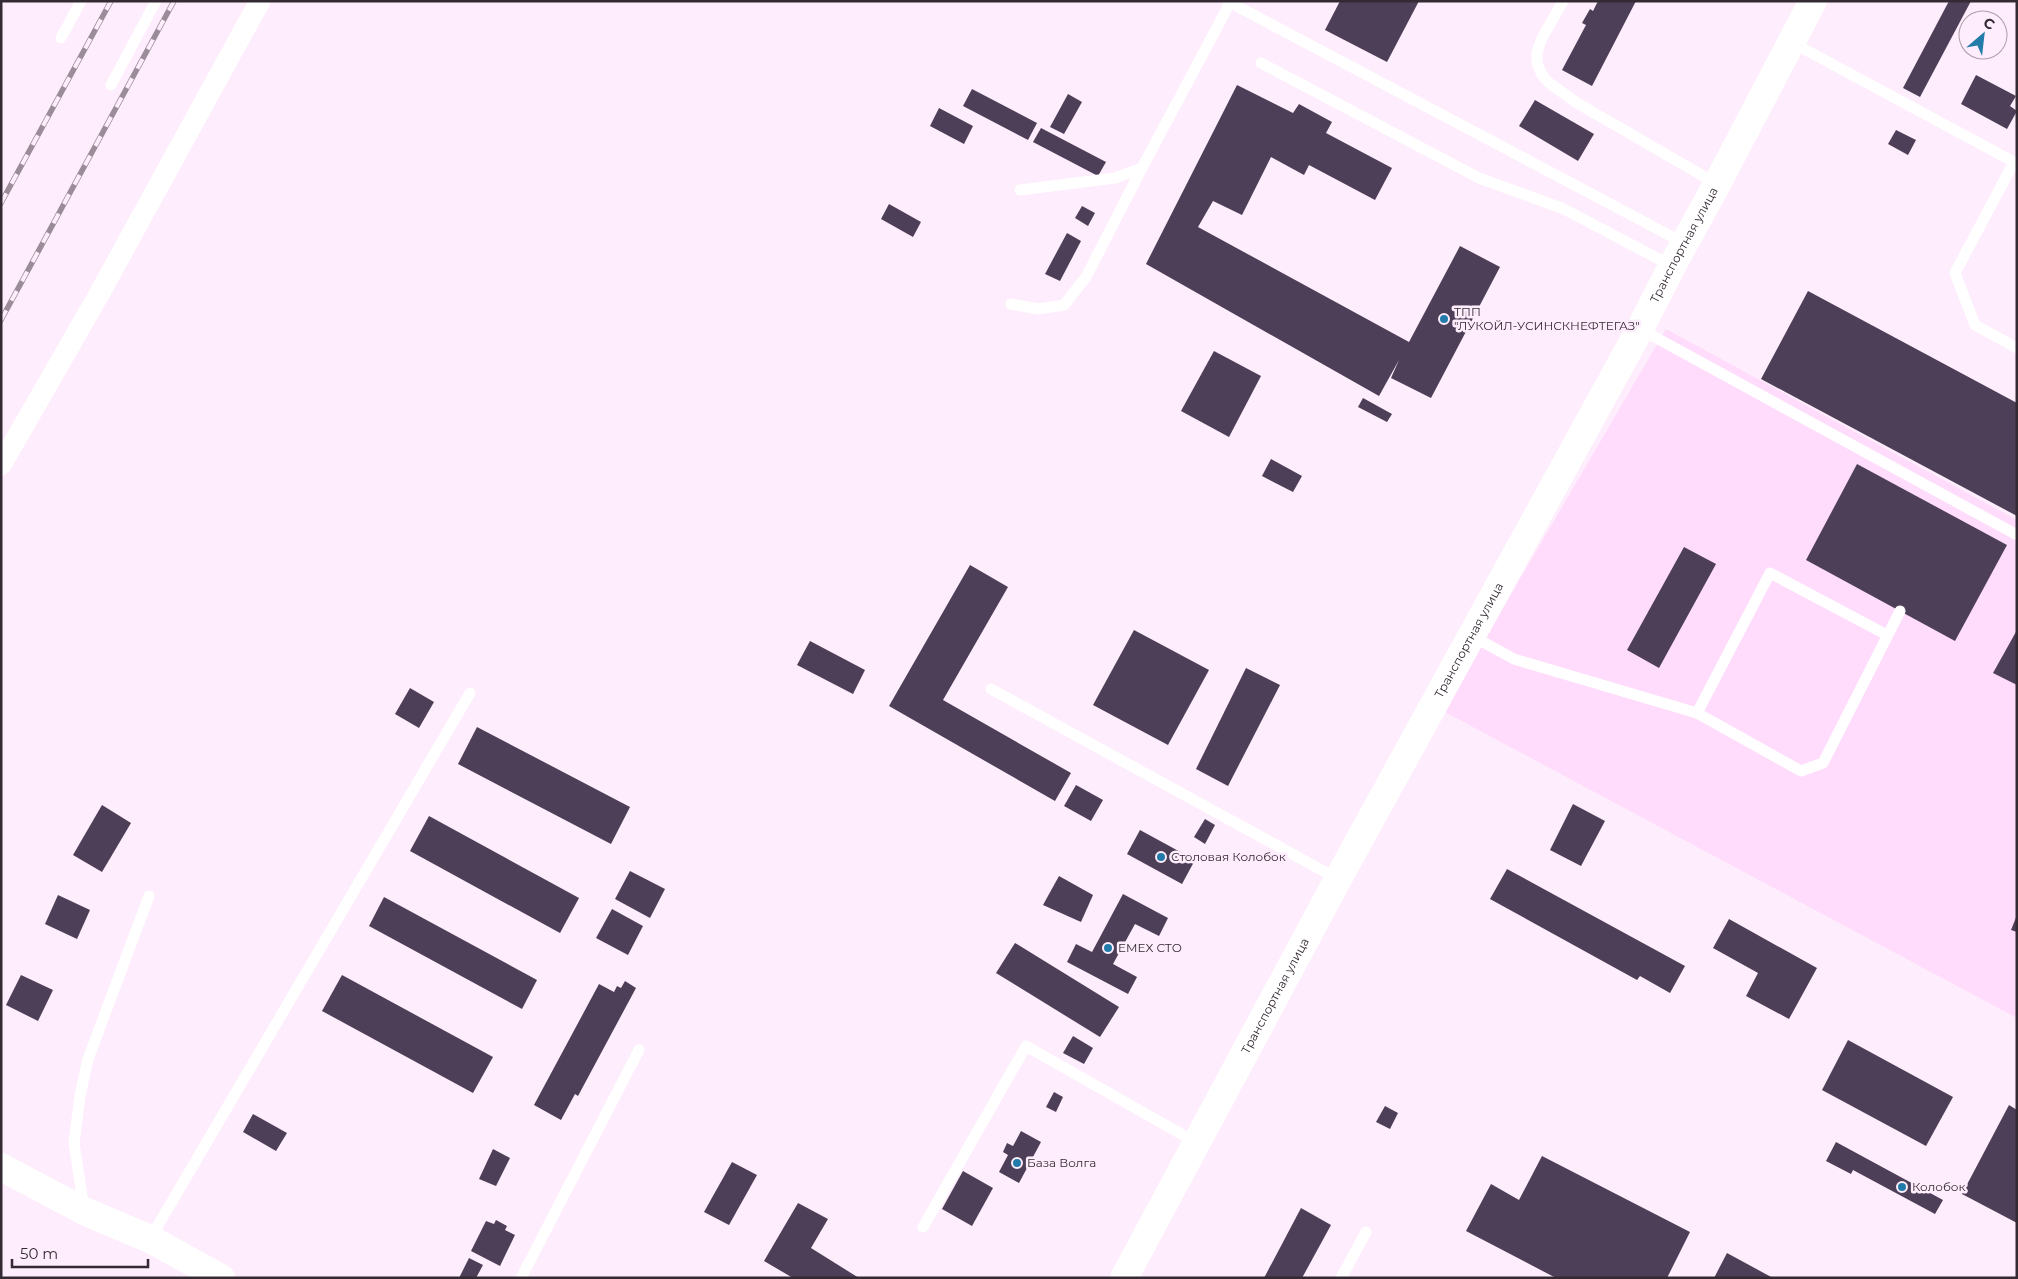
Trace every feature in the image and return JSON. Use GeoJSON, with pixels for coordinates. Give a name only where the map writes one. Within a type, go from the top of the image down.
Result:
{"type":"FeatureCollection","features":[{"type":"Feature","properties":{"kind":"street"},"geometry":{"type":"LineString","coordinates":[[1,465],[126,246],[260,1]]}},
{"type":"Feature","properties":{"kind":"street","name":"Транспортная улица"},"geometry":{"type":"LineString","coordinates":[[1124,1278],[1338,879],[1640,329],[1813,1]]}},
{"type":"Feature","properties":{"kind":"street"},"geometry":{"type":"LineString","coordinates":[[1,1167],[84,1211],[150,1238],[221,1278]]}},
{"type":"Feature","properties":{"kind":"lane"},"geometry":{"type":"LineString","coordinates":[[60,38],[80,1]]}},
{"type":"Feature","properties":{"kind":"lane"},"geometry":{"type":"LineString","coordinates":[[110,84],[156,1]]}},
{"type":"Feature","properties":{"kind":"lane"},"geometry":{"type":"LineString","coordinates":[[1563,1],[1542,38],[1537,52],[1537,63],[1542,75],[1548,82],[1577,103],[1717,184]]}},
{"type":"Feature","properties":{"kind":"lane"},"geometry":{"type":"LineString","coordinates":[[1011,304],[1038,309],[1064,305],[1086,277],[1228,2],[1678,254]]}},
{"type":"Feature","properties":{"kind":"lane"},"geometry":{"type":"LineString","coordinates":[[1791,42],[2014,162],[1955,272],[1975,325],[2017,348]]}},
{"type":"Feature","properties":{"kind":"lane"},"geometry":{"type":"LineString","coordinates":[[1261,62],[1479,178],[1564,208],[1678,254]]}},
{"type":"Feature","properties":{"kind":"lane"},"geometry":{"type":"LineString","coordinates":[[1020,190],[1116,178],[1142,168]]}},
{"type":"Feature","properties":{"kind":"lane"},"geometry":{"type":"LineString","coordinates":[[1640,329],[2017,535]]}},
{"type":"Feature","properties":{"kind":"lane"},"geometry":{"type":"LineString","coordinates":[[1697,713],[1770,574],[1887,635]]}},
{"type":"Feature","properties":{"kind":"lane"},"geometry":{"type":"LineString","coordinates":[[1472,636],[1514,659],[1697,713],[1801,771],[1823,763],[1900,610]]}},
{"type":"Feature","properties":{"kind":"lane"},"geometry":{"type":"LineString","coordinates":[[991,689],[1338,879]]}},
{"type":"Feature","properties":{"kind":"lane"},"geometry":{"type":"LineString","coordinates":[[150,1238],[470,693]]}},
{"type":"Feature","properties":{"kind":"lane"},"geometry":{"type":"LineString","coordinates":[[84,1211],[74,1143],[80,1096],[88,1059],[148,896]]}},
{"type":"Feature","properties":{"kind":"lane"},"geometry":{"type":"LineString","coordinates":[[923,1227],[1026,1046],[1197,1143]]}},
{"type":"Feature","properties":{"kind":"lane"},"geometry":{"type":"LineString","coordinates":[[521,1278],[639,1050]]}},
{"type":"Feature","properties":{"kind":"lane"},"geometry":{"type":"LineString","coordinates":[[1341,1278],[1366,1232]]}},
{"type":"Feature","properties":{"kind":"shaded area"},"geometry":{"type":"Polygon","coordinates":[[[1666,329],[2017,520],[2017,1018],[1443,711],[1666,329]]]}},
{"type":"Feature","properties":{"kind":"building"},"geometry":{"type":"Polygon","coordinates":[[[1340,1],[1419,1],[1387,62],[1325,30],[1340,1]]]}},
{"type":"Feature","properties":{"kind":"building"},"geometry":{"type":"Polygon","coordinates":[[[1598,1],[1636,1],[1592,86],[1562,70],[1586,25],[1582,23],[1590,9],[1593,11],[1598,1]]]}},
{"type":"Feature","properties":{"kind":"building"},"geometry":{"type":"Polygon","coordinates":[[[1949,1],[1971,1],[1966,10],[1958,10],[1958,25],[1920,97],[1903,88],[1949,1]]]}},
{"type":"Feature","properties":{"kind":"building"},"geometry":{"type":"Polygon","coordinates":[[[1976,75],[2016,96],[2010,106],[2017,111],[2007,129],[1961,104],[1976,75]]]}},
{"type":"Feature","properties":{"kind":"building"},"geometry":{"type":"Polygon","coordinates":[[[1237,85],[1293,113],[1299,104],[1332,122],[1326,133],[1392,168],[1375,200],[1309,165],[1304,175],[1271,157],[1242,215],[1213,201],[1198,227],[1409,342],[1460,246],[1500,267],[1431,398],[1391,378],[1399,360],[1379,396],[1146,264],[1237,85]]]}},
{"type":"Feature","properties":{"kind":"building"},"geometry":{"type":"Polygon","coordinates":[[[972,89],[1037,123],[1028,140],[963,106],[972,89]]]}},
{"type":"Feature","properties":{"kind":"building"},"geometry":{"type":"Polygon","coordinates":[[[1068,94],[1082,102],[1064,134],[1050,127],[1068,94]]]}},
{"type":"Feature","properties":{"kind":"building"},"geometry":{"type":"Polygon","coordinates":[[[1535,100],[1594,134],[1578,161],[1519,126],[1535,100]]]}},
{"type":"Feature","properties":{"kind":"building"},"geometry":{"type":"Polygon","coordinates":[[[939,108],[973,126],[964,144],[930,126],[939,108]]]}},
{"type":"Feature","properties":{"kind":"building"},"geometry":{"type":"Polygon","coordinates":[[[1041,128],[1106,162],[1098,176],[1033,142],[1041,128]]]}},
{"type":"Feature","properties":{"kind":"building"},"geometry":{"type":"Polygon","coordinates":[[[1896,130],[1916,140],[1908,155],[1888,144],[1896,130]]]}},
{"type":"Feature","properties":{"kind":"building"},"geometry":{"type":"Polygon","coordinates":[[[889,204],[921,222],[913,237],[881,219],[889,204]]]}},
{"type":"Feature","properties":{"kind":"building"},"geometry":{"type":"Polygon","coordinates":[[[1082,206],[1095,213],[1088,226],[1075,218],[1082,206]]]}},
{"type":"Feature","properties":{"kind":"building"},"geometry":{"type":"Polygon","coordinates":[[[1067,233],[1081,241],[1060,281],[1045,274],[1067,233]]]}},
{"type":"Feature","properties":{"kind":"building"},"geometry":{"type":"Polygon","coordinates":[[[1808,291],[2017,403],[2017,516],[1761,379],[1808,291]]]}},
{"type":"Feature","properties":{"kind":"building"},"geometry":{"type":"Polygon","coordinates":[[[1214,351],[1261,376],[1229,437],[1181,411],[1214,351]]]}},
{"type":"Feature","properties":{"kind":"building"},"geometry":{"type":"Polygon","coordinates":[[[1363,398],[1392,414],[1387,422],[1358,407],[1363,398]]]}},
{"type":"Feature","properties":{"kind":"building"},"geometry":{"type":"Polygon","coordinates":[[[1271,459],[1302,476],[1293,492],[1262,476],[1271,459]]]}},
{"type":"Feature","properties":{"kind":"building"},"geometry":{"type":"Polygon","coordinates":[[[1857,464],[2007,545],[1955,641],[1806,560],[1857,464]]]}},
{"type":"Feature","properties":{"kind":"building"},"geometry":{"type":"Polygon","coordinates":[[[1684,547],[1716,564],[1659,668],[1627,650],[1684,547]]]}},
{"type":"Feature","properties":{"kind":"building"},"geometry":{"type":"Polygon","coordinates":[[[970,565],[1008,587],[943,700],[1071,773],[1055,801],[889,706],[970,565]]]}},
{"type":"Feature","properties":{"kind":"building"},"geometry":{"type":"Polygon","coordinates":[[[1134,630],[1209,670],[1168,745],[1093,705],[1134,630]]]}},
{"type":"Feature","properties":{"kind":"building"},"geometry":{"type":"Polygon","coordinates":[[[2017,630],[2017,685],[1993,673],[2017,630]]]}},
{"type":"Feature","properties":{"kind":"building"},"geometry":{"type":"Polygon","coordinates":[[[810,641],[865,670],[853,694],[797,665],[810,641]]]}},
{"type":"Feature","properties":{"kind":"building"},"geometry":{"type":"Polygon","coordinates":[[[1246,668],[1280,685],[1228,786],[1196,769],[1246,668]]]}},
{"type":"Feature","properties":{"kind":"building"},"geometry":{"type":"Polygon","coordinates":[[[410,688],[434,702],[419,728],[395,714],[410,688]]]}},
{"type":"Feature","properties":{"kind":"building"},"geometry":{"type":"Polygon","coordinates":[[[477,727],[630,807],[611,844],[458,764],[477,727]]]}},
{"type":"Feature","properties":{"kind":"building"},"geometry":{"type":"Polygon","coordinates":[[[1076,785],[1103,800],[1091,821],[1064,806],[1076,785]]]}},
{"type":"Feature","properties":{"kind":"building"},"geometry":{"type":"Polygon","coordinates":[[[1573,804],[1605,821],[1581,866],[1550,850],[1573,804]]]}},
{"type":"Feature","properties":{"kind":"building"},"geometry":{"type":"Polygon","coordinates":[[[102,805],[131,823],[102,872],[73,855],[102,805]]]}},
{"type":"Feature","properties":{"kind":"building"},"geometry":{"type":"Polygon","coordinates":[[[429,816],[579,898],[560,933],[410,851],[429,816]]]}},
{"type":"Feature","properties":{"kind":"building"},"geometry":{"type":"Polygon","coordinates":[[[1205,819],[1215,825],[1205,844],[1194,837],[1205,819]]]}},
{"type":"Feature","properties":{"kind":"building","name":"Столовая Колобок"},"geometry":{"type":"Polygon","coordinates":[[[1140,830],[1195,860],[1182,884],[1127,854],[1140,830]]]}},
{"type":"Feature","properties":{"kind":"building"},"geometry":{"type":"Polygon","coordinates":[[[1507,869],[1685,966],[1670,993],[1640,976],[1637,980],[1490,899],[1507,869]]]}},
{"type":"Feature","properties":{"kind":"building"},"geometry":{"type":"Polygon","coordinates":[[[630,871],[665,889],[650,918],[615,899],[630,871]]]}},
{"type":"Feature","properties":{"kind":"building"},"geometry":{"type":"Polygon","coordinates":[[[1059,876],[1093,895],[1081,922],[1043,905],[1059,876]]]}},
{"type":"Feature","properties":{"kind":"building","name":"EMEX СТО"},"geometry":{"type":"Polygon","coordinates":[[[1123,894],[1168,918],[1159,936],[1135,924],[1113,964],[1137,977],[1128,994],[1067,962],[1076,944],[1092,952],[1123,894]]]}},
{"type":"Feature","properties":{"kind":"building"},"geometry":{"type":"Polygon","coordinates":[[[58,895],[90,910],[77,939],[45,924],[58,895]]]}},
{"type":"Feature","properties":{"kind":"building"},"geometry":{"type":"Polygon","coordinates":[[[384,897],[537,980],[522,1009],[369,926],[384,897]]]}},
{"type":"Feature","properties":{"kind":"building"},"geometry":{"type":"Polygon","coordinates":[[[612,909],[643,926],[628,955],[596,938],[612,909]]]}},
{"type":"Feature","properties":{"kind":"building"},"geometry":{"type":"Polygon","coordinates":[[[2017,915],[2017,932],[2011,930],[2017,915]]]}},
{"type":"Feature","properties":{"kind":"building"},"geometry":{"type":"Polygon","coordinates":[[[1729,919],[1817,968],[1789,1019],[1746,996],[1758,973],[1713,948],[1729,919]]]}},
{"type":"Feature","properties":{"kind":"building"},"geometry":{"type":"Polygon","coordinates":[[[1015,943],[1119,1007],[1100,1037],[996,973],[1015,943]]]}},
{"type":"Feature","properties":{"kind":"building"},"geometry":{"type":"Polygon","coordinates":[[[21,975],[53,990],[38,1021],[6,1005],[21,975]]]}},
{"type":"Feature","properties":{"kind":"building"},"geometry":{"type":"Polygon","coordinates":[[[342,975],[493,1057],[473,1093],[322,1011],[342,975]]]}},
{"type":"Feature","properties":{"kind":"building"},"geometry":{"type":"Polygon","coordinates":[[[625,981],[636,988],[578,1096],[575,1094],[561,1120],[534,1105],[599,984],[614,992],[617,986],[621,988],[625,981]]]}},
{"type":"Feature","properties":{"kind":"building"},"geometry":{"type":"Polygon","coordinates":[[[1073,1036],[1093,1048],[1084,1064],[1063,1053],[1073,1036]]]}},
{"type":"Feature","properties":{"kind":"building"},"geometry":{"type":"Polygon","coordinates":[[[1848,1040],[1953,1097],[1926,1146],[1822,1090],[1848,1040]]]}},
{"type":"Feature","properties":{"kind":"building"},"geometry":{"type":"Polygon","coordinates":[[[1054,1092],[1063,1097],[1056,1112],[1046,1107],[1054,1092]]]}},
{"type":"Feature","properties":{"kind":"building"},"geometry":{"type":"Polygon","coordinates":[[[2009,1105],[2017,1110],[2017,1223],[1962,1194],[2009,1105]]]}},
{"type":"Feature","properties":{"kind":"building"},"geometry":{"type":"Polygon","coordinates":[[[1385,1106],[1398,1113],[1390,1129],[1376,1122],[1385,1106]]]}},
{"type":"Feature","properties":{"kind":"building"},"geometry":{"type":"Polygon","coordinates":[[[253,1114],[287,1133],[276,1151],[243,1132],[253,1114]]]}},
{"type":"Feature","properties":{"kind":"building","name":"База Волга"},"geometry":{"type":"Polygon","coordinates":[[[1021,1131],[1041,1142],[1019,1183],[999,1172],[1008,1155],[1003,1152],[1007,1143],[1013,1146],[1021,1131]]]}},
{"type":"Feature","properties":{"kind":"building","name":"Колобок"},"geometry":{"type":"Polygon","coordinates":[[[1836,1142],[1943,1200],[1935,1214],[1853,1170],[1851,1174],[1826,1161],[1836,1142]]]}},
{"type":"Feature","properties":{"kind":"building"},"geometry":{"type":"Polygon","coordinates":[[[493,1149],[510,1158],[496,1186],[479,1179],[493,1149]]]}},
{"type":"Feature","properties":{"kind":"building"},"geometry":{"type":"Polygon","coordinates":[[[1542,1156],[1690,1232],[1667,1278],[1556,1278],[1466,1231],[1491,1184],[1519,1200],[1542,1156]]]}},
{"type":"Feature","properties":{"kind":"building"},"geometry":{"type":"Polygon","coordinates":[[[732,1162],[757,1175],[729,1225],[704,1212],[732,1162]]]}},
{"type":"Feature","properties":{"kind":"building"},"geometry":{"type":"Polygon","coordinates":[[[963,1171],[993,1188],[972,1226],[942,1209],[963,1171]]]}},
{"type":"Feature","properties":{"kind":"building"},"geometry":{"type":"Polygon","coordinates":[[[798,1203],[828,1219],[811,1248],[859,1278],[793,1278],[764,1261],[798,1203]]]}},
{"type":"Feature","properties":{"kind":"building"},"geometry":{"type":"Polygon","coordinates":[[[1301,1208],[1331,1225],[1302,1278],[1264,1278],[1301,1208]]]}},
{"type":"Feature","properties":{"kind":"building"},"geometry":{"type":"Polygon","coordinates":[[[496,1220],[507,1226],[505,1230],[515,1235],[500,1266],[471,1251],[486,1221],[494,1224],[496,1220]]]}},
{"type":"Feature","properties":{"kind":"building"},"geometry":{"type":"Polygon","coordinates":[[[1727,1253],[1773,1278],[1714,1278],[1727,1253]]]}},
{"type":"Feature","properties":{"kind":"building"},"geometry":{"type":"Polygon","coordinates":[[[469,1258],[483,1265],[476,1278],[459,1278],[469,1258]]]}},
{"type":"Feature","properties":{"kind":"railway"},"geometry":{"type":"LineString","coordinates":[[1,203],[111,1]]}},
{"type":"Feature","properties":{"kind":"railway"},"geometry":{"type":"LineString","coordinates":[[1,320],[174,1]]}},
{"type":"Feature","properties":{"kind":"place","name":"ТПП \"ЛУКОЙЛ-УСИНСКНЕФТЕГАЗ\""},"geometry":{"type":"Point","coordinates":[1444,319]}},
{"type":"Feature","properties":{"kind":"place","name":"Столовая Колобок"},"geometry":{"type":"Point","coordinates":[1161,857]}},
{"type":"Feature","properties":{"kind":"place","name":"EMEX СТО"},"geometry":{"type":"Point","coordinates":[1108,948]}},
{"type":"Feature","properties":{"kind":"place","name":"База Волга"},"geometry":{"type":"Point","coordinates":[1017,1163]}},
{"type":"Feature","properties":{"kind":"place","name":"Колобок"},"geometry":{"type":"Point","coordinates":[1902,1187]}}]}
